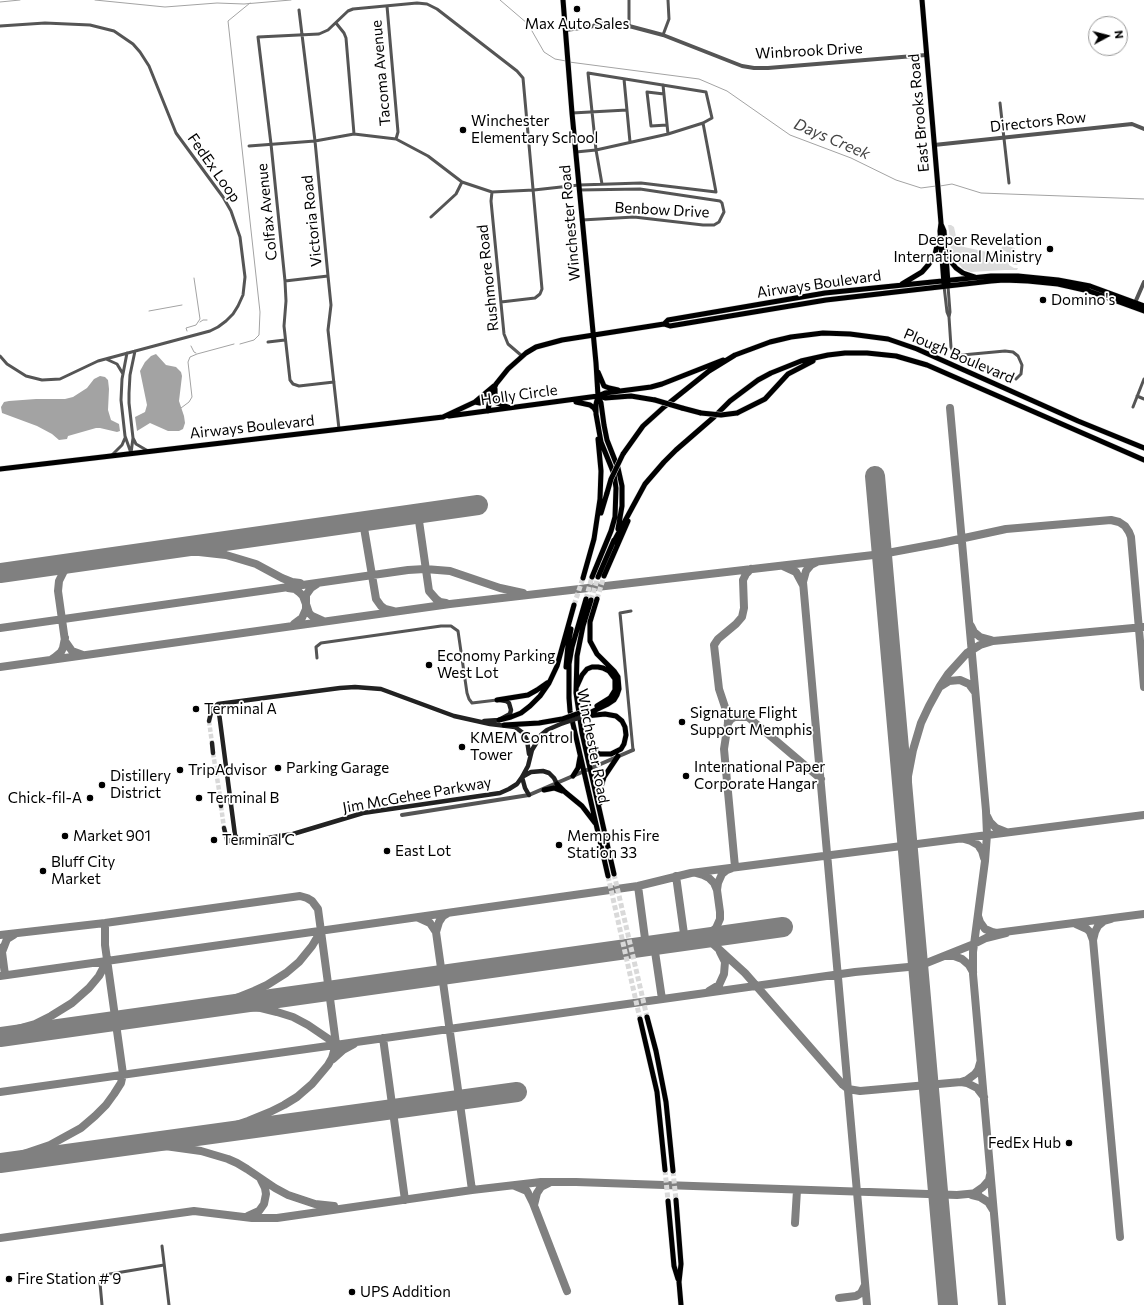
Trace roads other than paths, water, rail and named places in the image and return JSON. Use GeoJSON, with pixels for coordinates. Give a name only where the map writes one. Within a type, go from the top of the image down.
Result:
{"type":"FeatureCollection","features":[{"type":"Feature","properties":{"kind":"main road","name":"Winchester Road"},"geometry":{"type":"LineString","coordinates":[[563,0],[596,369],[598,396],[596,414],[605,453],[614,474],[616,488],[615,518],[592,577]]}},
{"type":"Feature","properties":{"kind":"main road","name":"East Brooks Road"},"geometry":{"type":"LineString","coordinates":[[922,0],[939,195],[941,223],[940,231],[946,284]]}},
{"type":"Feature","properties":{"kind":"main road","name":"East Brooks Road"},"geometry":{"type":"LineString","coordinates":[[941,223],[944,231],[946,248],[946,284]]}},
{"type":"Feature","properties":{"kind":"main road"},"geometry":{"type":"LineString","coordinates":[[900,285],[917,276],[929,264],[937,248],[940,231]]}},
{"type":"Feature","properties":{"kind":"main road"},"geometry":{"type":"LineString","coordinates":[[946,248],[950,260],[956,268],[963,273],[978,278]]}},
{"type":"Feature","properties":{"kind":"main road","name":"Airways Boulevard"},"geometry":{"type":"LineString","coordinates":[[664,324],[668,320],[825,293],[900,285],[946,284],[978,278],[1028,277],[1058,280],[1090,286],[1134,305],[1144,311]]}},
{"type":"Feature","properties":{"kind":"main road","name":"Airways Boulevard"},"geometry":{"type":"LineString","coordinates":[[0,469],[443,417],[475,402],[496,384],[508,369],[522,356],[536,347],[547,343],[664,324],[670,326],[826,300],[996,278]]}},
{"type":"Feature","properties":{"kind":"main road","name":"Airways Boulevard"},"geometry":{"type":"LineString","coordinates":[[1134,305],[1144,306]]}},
{"type":"Feature","properties":{"kind":"main road","name":"Plough Boulevard"},"geometry":{"type":"LineString","coordinates":[[594,539],[611,479],[623,454],[643,426],[709,371],[736,355],[770,342],[784,339],[823,333],[850,334],[888,340],[917,349],[1078,421],[1144,448]]}},
{"type":"Feature","properties":{"kind":"main road","name":"Plough Boulevard"},"geometry":{"type":"LineString","coordinates":[[639,494],[645,484],[664,462],[696,431],[739,394],[758,380],[784,367],[820,357],[845,353],[867,353],[896,356],[927,365],[1144,460]]}},
{"type":"Feature","properties":{"kind":"main road"},"geometry":{"type":"LineString","coordinates":[[598,396],[662,384],[736,355]]}},
{"type":"Feature","properties":{"kind":"main road"},"geometry":{"type":"LineString","coordinates":[[598,396],[605,398],[632,396],[654,400],[701,413],[721,415],[737,413],[765,398],[788,374],[820,357]]}},
{"type":"Feature","properties":{"kind":"main road"},"geometry":{"type":"LineString","coordinates":[[596,369],[604,386],[618,390],[637,389]]}},
{"type":"Feature","properties":{"kind":"main road","name":"Airways Boulevard"},"geometry":{"type":"LineString","coordinates":[[488,411],[490,398],[496,384]]}},
{"type":"Feature","properties":{"kind":"main road"},"geometry":{"type":"LineString","coordinates":[[496,384],[495,398],[497,403],[510,408]]}},
{"type":"Feature","properties":{"kind":"main road"},"geometry":{"type":"LineString","coordinates":[[475,402],[480,403],[492,392]]}},
{"type":"Feature","properties":{"kind":"main road","name":"Winchester Road"},"geometry":{"type":"LineString","coordinates":[[598,396],[602,403],[607,440],[618,468],[622,486],[621,517],[601,576],[635,507],[639,494]]}},
{"type":"Feature","properties":{"kind":"main road","name":"Holly Circle"},"geometry":{"type":"LineString","coordinates":[[443,417],[598,396]]}},
{"type":"Feature","properties":{"kind":"main road"},"geometry":{"type":"LineString","coordinates":[[567,400],[582,402],[590,405],[594,408],[596,414]]}},
{"type":"Feature","properties":{"kind":"main road"},"geometry":{"type":"LineString","coordinates":[[583,578],[594,539],[600,500],[601,485],[598,426]]}},
{"type":"Feature","properties":{"kind":"main road"},"geometry":{"type":"LineString","coordinates":[[613,543],[639,494]]}},
{"type":"Feature","properties":{"kind":"main road","name":"Winchester Road"},"geometry":{"type":"LineString","coordinates":[[591,599],[583,626],[577,656],[576,693],[597,826],[608,876]]}},
{"type":"Feature","properties":{"kind":"main road","name":"Winchester Road"},"geometry":{"type":"LineString","coordinates":[[591,599],[572,647],[569,664],[570,711],[580,752],[588,770],[614,874]]}},
{"type":"Feature","properties":{"kind":"main road"},"geometry":{"type":"LineString","coordinates":[[581,717],[608,704],[617,695],[619,689],[618,677],[597,654],[590,640],[591,599]]}},
{"type":"Feature","properties":{"kind":"main road"},"geometry":{"type":"LineString","coordinates":[[478,722],[511,717],[530,706],[540,696],[553,676],[577,603],[566,660],[569,698]]}},
{"type":"Feature","properties":{"kind":"main road"},"geometry":{"type":"LineString","coordinates":[[209,721],[212,709],[218,704],[355,687],[381,689],[453,716],[478,722],[504,725],[539,724],[562,721],[605,701],[613,695],[616,684],[612,675],[603,668],[592,667],[587,669],[582,675],[576,693]]}},
{"type":"Feature","properties":{"kind":"main road"},"geometry":{"type":"LineString","coordinates":[[497,700],[528,694],[544,685],[553,676]]}},
{"type":"Feature","properties":{"kind":"main road"},"geometry":{"type":"LineString","coordinates":[[497,700],[506,700],[510,704],[512,710],[508,716],[499,720]]}},
{"type":"Feature","properties":{"kind":"main road"},"geometry":{"type":"LineString","coordinates":[[227,703],[221,707],[218,713],[235,835],[237,838],[245,842]]}},
{"type":"Feature","properties":{"kind":"main road"},"geometry":{"type":"LineString","coordinates":[[581,717],[604,714],[616,716],[622,721],[625,727],[626,735],[621,749],[605,755],[593,751],[589,747],[582,733]]}},
{"type":"Feature","properties":{"kind":"main road","name":"Jim McGehee Parkway"},"geometry":{"type":"LineString","coordinates":[[224,828],[225,836],[230,842],[245,842],[286,836],[363,813],[500,793],[514,786],[522,777],[528,766],[532,750],[541,735],[562,721],[581,717]]}},
{"type":"Feature","properties":{"kind":"main road"},"geometry":{"type":"LineString","coordinates":[[504,725],[515,727],[523,733],[528,747],[529,758]]}},
{"type":"Feature","properties":{"kind":"main road"},"geometry":{"type":"LineString","coordinates":[[212,743],[213,753]]}},
{"type":"Feature","properties":{"kind":"main road"},"geometry":{"type":"LineString","coordinates":[[573,776],[579,766],[580,752]]}},
{"type":"Feature","properties":{"kind":"main road"},"geometry":{"type":"LineString","coordinates":[[600,816],[600,790],[607,771],[618,756]]}},
{"type":"Feature","properties":{"kind":"main road"},"geometry":{"type":"LineString","coordinates":[[529,795],[522,777],[531,772],[543,771],[549,773],[557,784],[582,806],[597,826]]}},
{"type":"Feature","properties":{"kind":"main road"},"geometry":{"type":"LineString","coordinates":[[544,790],[554,788],[565,792]]}},
{"type":"Feature","properties":{"kind":"main road"},"geometry":{"type":"LineString","coordinates":[[220,796],[221,806]]}},
{"type":"Feature","properties":{"kind":"main road"},"geometry":{"type":"LineString","coordinates":[[647,1017],[656,1051],[666,1102],[673,1171]]}},
{"type":"Feature","properties":{"kind":"main road"},"geometry":{"type":"LineString","coordinates":[[640,1018],[657,1092],[665,1170]]}},
{"type":"Feature","properties":{"kind":"main road"},"geometry":{"type":"LineString","coordinates":[[676,1200],[681,1264],[679,1282],[681,1305]]}},
{"type":"Feature","properties":{"kind":"main road"},"geometry":{"type":"LineString","coordinates":[[668,1201],[674,1266],[679,1282]]}},
{"type":"Feature","properties":{"kind":"street"},"geometry":{"type":"LineString","coordinates":[[629,0],[629,26]]}},
{"type":"Feature","properties":{"kind":"street"},"geometry":{"type":"LineString","coordinates":[[663,35],[669,19],[668,0]]}},
{"type":"Feature","properties":{"kind":"street"},"geometry":{"type":"LineString","coordinates":[[301,35],[319,34],[328,30],[348,11],[353,9],[417,3],[427,4],[436,9],[517,71],[523,78],[534,190],[541,292],[535,298],[501,302]]}},
{"type":"Feature","properties":{"kind":"street","name":"Tacoma Avenue"},"geometry":{"type":"LineString","coordinates":[[387,6],[398,132],[396,139]]}},
{"type":"Feature","properties":{"kind":"street","name":"Victoria Road"},"geometry":{"type":"LineString","coordinates":[[299,10],[315,141],[331,305],[328,330],[339,430]]}},
{"type":"Feature","properties":{"kind":"street","name":"FedEx Loop"},"geometry":{"type":"LineString","coordinates":[[0,26],[45,22],[101,27],[114,31],[128,40],[140,52],[149,66],[176,133],[231,211],[240,237],[245,277],[243,295],[236,310],[226,321],[213,329],[90,364],[63,378],[46,381],[36,380],[20,373],[7,364],[0,356]]}},
{"type":"Feature","properties":{"kind":"street"},"geometry":{"type":"LineString","coordinates":[[336,23],[346,38],[354,134]]}},
{"type":"Feature","properties":{"kind":"street","name":"Winbrook Drive"},"geometry":{"type":"LineString","coordinates":[[566,30],[594,26],[597,23],[626,24],[663,35],[741,65],[754,68],[926,55]]}},
{"type":"Feature","properties":{"kind":"street","name":"Colfax Avenue"},"geometry":{"type":"LineString","coordinates":[[301,35],[258,37],[271,144],[285,282],[285,340],[290,380],[293,384],[299,386],[334,382]]}},
{"type":"Feature","properties":{"kind":"street"},"geometry":{"type":"LineString","coordinates":[[576,152],[596,150],[668,134],[703,124],[712,118],[706,92],[588,73],[596,150],[602,184]]}},
{"type":"Feature","properties":{"kind":"street"},"geometry":{"type":"LineString","coordinates":[[624,80],[630,142]]}},
{"type":"Feature","properties":{"kind":"street"},"geometry":{"type":"LineString","coordinates":[[663,85],[668,134]]}},
{"type":"Feature","properties":{"kind":"street"},"geometry":{"type":"LineString","coordinates":[[664,94],[646,92],[650,126],[668,125]]}},
{"type":"Feature","properties":{"kind":"street"},"geometry":{"type":"LineString","coordinates":[[1000,103],[1009,183]]}},
{"type":"Feature","properties":{"kind":"street"},"geometry":{"type":"LineString","coordinates":[[572,113],[627,110]]}},
{"type":"Feature","properties":{"kind":"street"},"geometry":{"type":"LineString","coordinates":[[249,146],[315,141],[354,134],[396,139],[428,156],[462,182],[492,192],[579,188],[602,184],[641,183],[716,192],[703,124]]}},
{"type":"Feature","properties":{"kind":"street","name":"Directors Row"},"geometry":{"type":"LineString","coordinates":[[934,145],[1132,124],[1144,129]]}},
{"type":"Feature","properties":{"kind":"street"},"geometry":{"type":"LineString","coordinates":[[431,217],[456,194],[462,182]]}},
{"type":"Feature","properties":{"kind":"street","name":"Benbow Drive"},"geometry":{"type":"LineString","coordinates":[[579,188],[640,189],[720,201],[724,212],[719,222],[714,225],[634,217],[582,220]]}},
{"type":"Feature","properties":{"kind":"street","name":"Rushmore Road"},"geometry":{"type":"LineString","coordinates":[[492,192],[491,201],[504,334],[508,344],[522,356]]}},
{"type":"Feature","properties":{"kind":"street"},"geometry":{"type":"LineString","coordinates":[[285,282],[328,276]]}},
{"type":"Feature","properties":{"kind":"street"},"geometry":{"type":"LineString","coordinates":[[1134,305],[1144,282]]}},
{"type":"Feature","properties":{"kind":"street","name":"East Brooks Road"},"geometry":{"type":"LineString","coordinates":[[946,284],[950,312],[950,344],[953,352],[962,355],[1008,351],[1013,352],[1018,356],[1022,363],[1020,376],[1016,379]]}},
{"type":"Feature","properties":{"kind":"street"},"geometry":{"type":"LineString","coordinates":[[268,342],[285,340]]}},
{"type":"Feature","properties":{"kind":"street"},"geometry":{"type":"LineString","coordinates":[[131,453],[133,438],[129,406],[129,385],[135,351]]}},
{"type":"Feature","properties":{"kind":"street"},"geometry":{"type":"LineString","coordinates":[[127,353],[121,390],[121,407],[125,436],[131,453]]}},
{"type":"Feature","properties":{"kind":"street"},"geometry":{"type":"LineString","coordinates":[[106,359],[117,364],[123,374]]}},
{"type":"Feature","properties":{"kind":"street"},"geometry":{"type":"LineString","coordinates":[[1133,407],[1144,379]]}},
{"type":"Feature","properties":{"kind":"street"},"geometry":{"type":"LineString","coordinates":[[1138,396],[1144,400]]}},
{"type":"Feature","properties":{"kind":"street"},"geometry":{"type":"LineString","coordinates":[[121,407],[129,406]]}},
{"type":"Feature","properties":{"kind":"street"},"geometry":{"type":"LineString","coordinates":[[112,455],[122,445],[125,436]]}},
{"type":"Feature","properties":{"kind":"street"},"geometry":{"type":"LineString","coordinates":[[133,438],[136,444],[148,451]]}},
{"type":"Feature","properties":{"kind":"street"},"geometry":{"type":"LineString","coordinates":[[402,815],[529,795],[544,790],[633,750],[620,613],[631,611]]}},
{"type":"Feature","properties":{"kind":"street"},"geometry":{"type":"LineString","coordinates":[[317,658],[316,647],[320,643],[441,626],[451,626],[458,631],[467,693],[472,703],[497,700]]}},
{"type":"Feature","properties":{"kind":"street"},"geometry":{"type":"LineString","coordinates":[[162,1246],[169,1305]]}},
{"type":"Feature","properties":{"kind":"street"},"geometry":{"type":"LineString","coordinates":[[102,1305],[100,1279],[104,1275],[164,1265]]}},
{"type":"Feature","properties":{"kind":"waterway","name":"Days Creek"},"geometry":{"type":"LineString","coordinates":[[0,2],[20,0]]}},
{"type":"Feature","properties":{"kind":"waterway","name":"Days Creek"},"geometry":{"type":"LineString","coordinates":[[95,0],[165,7],[217,3],[244,4],[291,0]]}},
{"type":"Feature","properties":{"kind":"waterway","name":"Days Creek"},"geometry":{"type":"LineString","coordinates":[[500,0],[528,24],[544,52],[555,59],[566,61]]}},
{"type":"Feature","properties":{"kind":"waterway"},"geometry":{"type":"LineString","coordinates":[[240,344],[254,340],[259,335],[260,312],[228,21],[250,3]]}},
{"type":"Feature","properties":{"kind":"waterway","name":"Days Creek"},"geometry":{"type":"LineString","coordinates":[[569,62],[699,79],[727,91],[790,135],[851,158],[896,180],[921,188],[936,186]]}},
{"type":"Feature","properties":{"kind":"waterway","name":"Days Creek"},"geometry":{"type":"LineString","coordinates":[[940,186],[952,184],[981,193],[1144,199]]}},
{"type":"Feature","properties":{"kind":"waterway"},"geometry":{"type":"LineString","coordinates":[[187,331],[186,328],[196,325],[200,319],[194,278]]}},
{"type":"Feature","properties":{"kind":"waterway"},"geometry":{"type":"LineString","coordinates":[[149,311],[182,305]]}},
{"type":"Feature","properties":{"kind":"waterway"},"geometry":{"type":"LineString","coordinates":[[200,322],[207,320]]}},
{"type":"Feature","properties":{"kind":"waterway"},"geometry":{"type":"LineString","coordinates":[[181,408],[189,402],[192,397],[188,362],[190,357],[234,344]]}},
{"type":"Feature","properties":{"kind":"waterway"},"geometry":{"type":"LineString","coordinates":[[191,346],[196,353]]}},
{"type":"Feature","properties":{"kind":"tunnel"},"geometry":{"type":"LineString","coordinates":[[597,599],[604,576]]}},
{"type":"Feature","properties":{"kind":"tunnel"},"geometry":{"type":"LineString","coordinates":[[586,599],[592,577]]}},
{"type":"Feature","properties":{"kind":"tunnel"},"geometry":{"type":"LineString","coordinates":[[591,600],[598,577]]}},
{"type":"Feature","properties":{"kind":"tunnel"},"geometry":{"type":"LineString","coordinates":[[574,605],[583,578]]}},
{"type":"Feature","properties":{"kind":"tunnel"},"geometry":{"type":"LineString","coordinates":[[209,721],[212,743]]}},
{"type":"Feature","properties":{"kind":"tunnel"},"geometry":{"type":"LineString","coordinates":[[213,753],[220,796]]}},
{"type":"Feature","properties":{"kind":"tunnel"},"geometry":{"type":"LineString","coordinates":[[221,806],[224,828]]}},
{"type":"Feature","properties":{"kind":"tunnel"},"geometry":{"type":"LineString","coordinates":[[614,874],[647,1017]]}},
{"type":"Feature","properties":{"kind":"tunnel"},"geometry":{"type":"LineString","coordinates":[[608,876],[640,1019]]}},
{"type":"Feature","properties":{"kind":"tunnel"},"geometry":{"type":"LineString","coordinates":[[665,1170],[668,1201]]}},
{"type":"Feature","properties":{"kind":"tunnel"},"geometry":{"type":"LineString","coordinates":[[673,1171],[676,1200]]}},
{"type":"Feature","properties":{"kind":"place","name":"Max Auto Sales"},"geometry":{"type":"Point","coordinates":[577,9]}},
{"type":"Feature","properties":{"kind":"place","name":"Winchester Elementary School"},"geometry":{"type":"Point","coordinates":[463,130]}},
{"type":"Feature","properties":{"kind":"place","name":"Deeper Revelation International Ministry"},"geometry":{"type":"Point","coordinates":[1050,249]}},
{"type":"Feature","properties":{"kind":"place","name":"Domino's"},"geometry":{"type":"Point","coordinates":[1043,300]}},
{"type":"Feature","properties":{"kind":"place","name":"Economy Parking West Lot"},"geometry":{"type":"Point","coordinates":[429,665]}},
{"type":"Feature","properties":{"kind":"place","name":"Terminal A"},"geometry":{"type":"Point","coordinates":[196,709]}},
{"type":"Feature","properties":{"kind":"place","name":"Signature Flight Support Memphis"},"geometry":{"type":"Point","coordinates":[682,722]}},
{"type":"Feature","properties":{"kind":"place","name":"KMEM Control Tower"},"geometry":{"type":"Point","coordinates":[462,747]}},
{"type":"Feature","properties":{"kind":"place","name":"Parking Garage"},"geometry":{"type":"Point","coordinates":[278,768]}},
{"type":"Feature","properties":{"kind":"place","name":"TripAdvisor"},"geometry":{"type":"Point","coordinates":[180,770]}},
{"type":"Feature","properties":{"kind":"place","name":"International Paper Corporate Hangar"},"geometry":{"type":"Point","coordinates":[686,776]}},
{"type":"Feature","properties":{"kind":"place","name":"Distillery District"},"geometry":{"type":"Point","coordinates":[102,785]}},
{"type":"Feature","properties":{"kind":"place","name":"Chick-fil-A"},"geometry":{"type":"Point","coordinates":[90,798]}},
{"type":"Feature","properties":{"kind":"place","name":"Terminal B"},"geometry":{"type":"Point","coordinates":[199,798]}},
{"type":"Feature","properties":{"kind":"place","name":"Market 901"},"geometry":{"type":"Point","coordinates":[65,836]}},
{"type":"Feature","properties":{"kind":"place","name":"Terminal C"},"geometry":{"type":"Point","coordinates":[214,840]}},
{"type":"Feature","properties":{"kind":"place","name":"Memphis Fire Station 33"},"geometry":{"type":"Point","coordinates":[559,845]}},
{"type":"Feature","properties":{"kind":"place","name":"East Lot"},"geometry":{"type":"Point","coordinates":[387,851]}},
{"type":"Feature","properties":{"kind":"place","name":"Bluff City Market"},"geometry":{"type":"Point","coordinates":[43,871]}},
{"type":"Feature","properties":{"kind":"place","name":"FedEx Hub"},"geometry":{"type":"Point","coordinates":[1069,1143]}},
{"type":"Feature","properties":{"kind":"place","name":"Fire Station # 9"},"geometry":{"type":"Point","coordinates":[9,1279]}},
{"type":"Feature","properties":{"kind":"place","name":"UPS Addition"},"geometry":{"type":"Point","coordinates":[352,1292]}}]}
